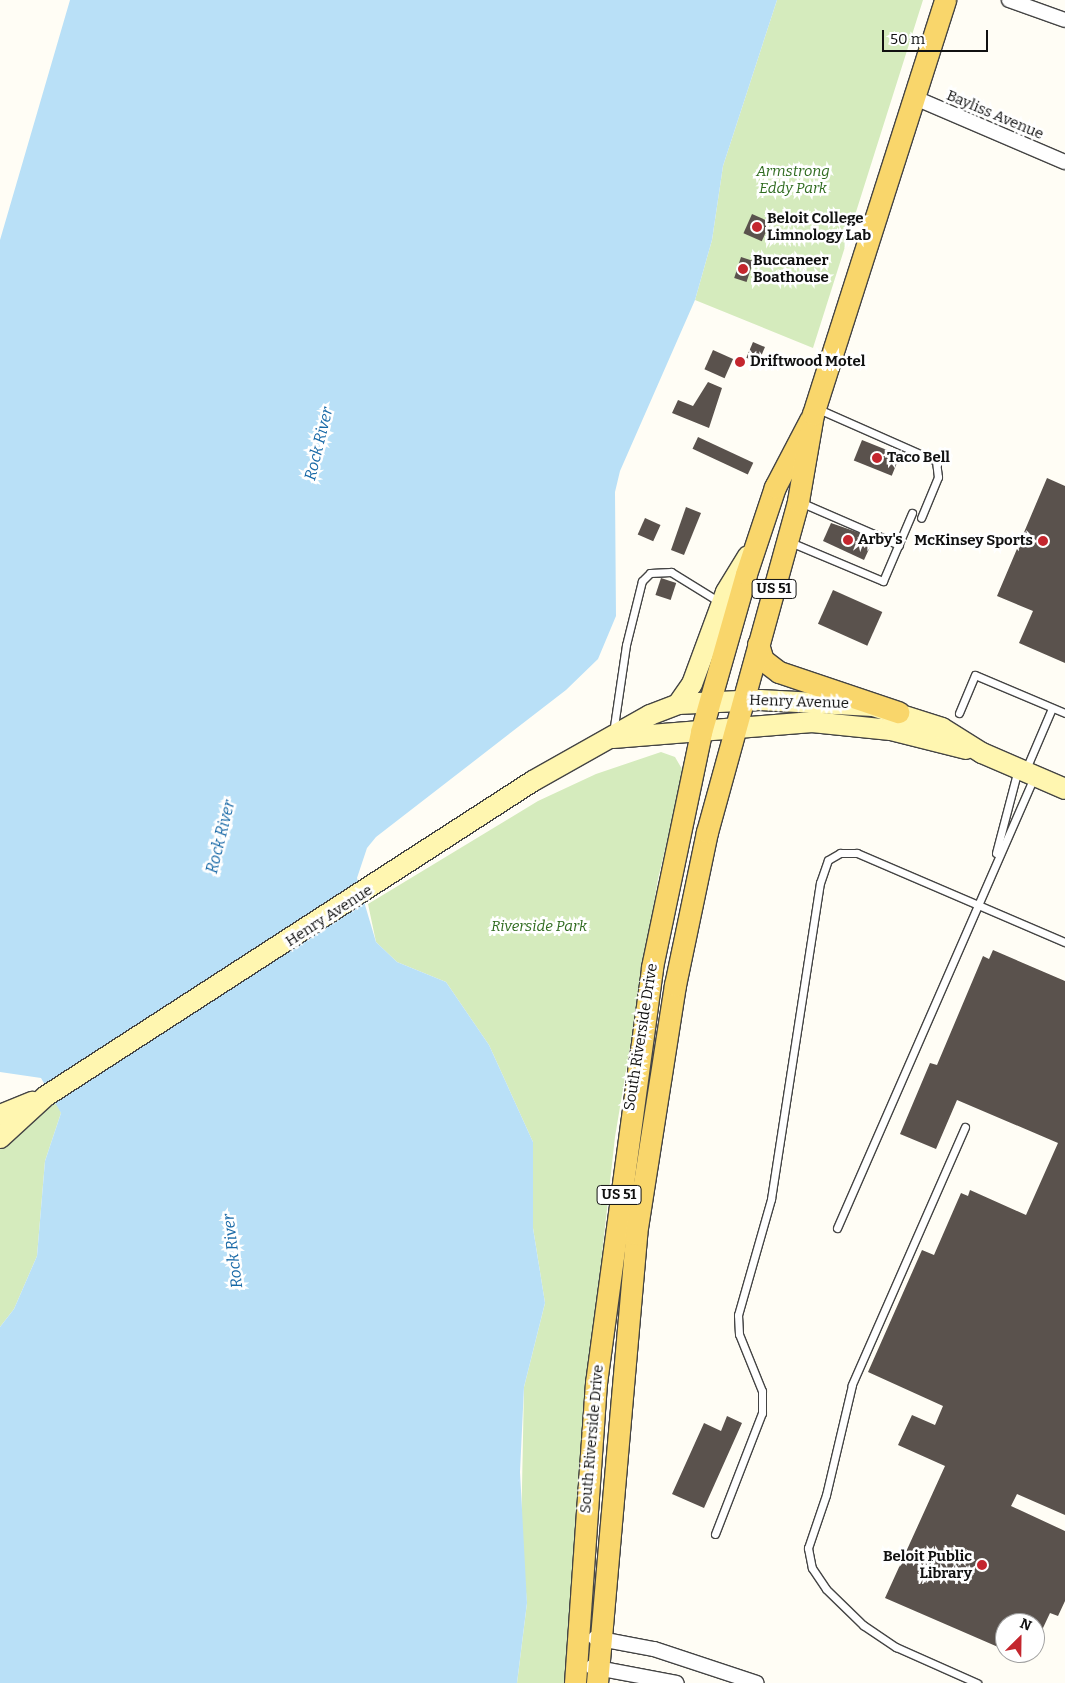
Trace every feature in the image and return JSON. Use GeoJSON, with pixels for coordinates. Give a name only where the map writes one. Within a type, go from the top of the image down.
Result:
{"type":"FeatureCollection","features":[{"type":"Feature","properties":{"kind":"main road","name":"South Riverside Drive"},"geometry":{"type":"LineString","coordinates":[[598,1675],[610,1505],[645,1160],[697,880],[742,700],[798,501],[814,411],[945,0]]}},
{"type":"Feature","properties":{"kind":"main road","name":"South Riverside Drive"},"geometry":{"type":"LineString","coordinates":[[576,1674],[595,1387],[629,1111],[652,967],[701,732],[754,546],[782,471],[814,411]]}},
{"type":"Feature","properties":{"kind":"main road"},"geometry":{"type":"LineString","coordinates":[[758,644],[763,660],[779,672],[898,712]]}},
{"type":"Feature","properties":{"kind":"street"},"geometry":{"type":"LineString","coordinates":[[1009,0],[1065,20]]}},
{"type":"Feature","properties":{"kind":"street","name":"Bayliss Avenue"},"geometry":{"type":"LineString","coordinates":[[913,98],[1065,162]]}},
{"type":"Feature","properties":{"kind":"street"},"geometry":{"type":"LineString","coordinates":[[678,704],[692,684],[721,604],[754,546]]}},
{"type":"Feature","properties":{"kind":"street","name":"Henry Avenue"},"geometry":{"type":"LineString","coordinates":[[46,1096],[369,890],[533,781],[613,738],[650,715],[678,704],[742,700],[839,702],[898,712],[942,728],[982,753],[1065,789]]}},
{"type":"Feature","properties":{"kind":"street","name":"Henry Avenue"},"geometry":{"type":"LineString","coordinates":[[613,738],[701,732],[798,722],[860,726],[982,753]]}},
{"type":"Feature","properties":{"kind":"street"},"geometry":{"type":"LineString","coordinates":[[0,1115],[46,1096]]}},
{"type":"Feature","properties":{"kind":"street"},"geometry":{"type":"LineString","coordinates":[[0,1138],[46,1096]]}},
{"type":"Feature","properties":{"kind":"street"},"geometry":{"type":"LineString","coordinates":[[579,1635],[654,1649],[757,1683]]}},
{"type":"Feature","properties":{"kind":"street"},"geometry":{"type":"LineString","coordinates":[[576,1674],[677,1683]]}},
{"type":"Feature","properties":{"kind":"lane"},"geometry":{"type":"LineString","coordinates":[[814,411],[936,461],[938,477],[921,518]]}},
{"type":"Feature","properties":{"kind":"lane"},"geometry":{"type":"LineString","coordinates":[[798,501],[898,545]]}},
{"type":"Feature","properties":{"kind":"lane"},"geometry":{"type":"LineString","coordinates":[[787,541],[883,581],[912,513]]}},
{"type":"Feature","properties":{"kind":"lane"},"geometry":{"type":"LineString","coordinates":[[613,738],[626,645],[642,581],[650,573],[671,572],[721,604]]}},
{"type":"Feature","properties":{"kind":"lane"},"geometry":{"type":"LineString","coordinates":[[959,713],[975,675],[1065,713]]}},
{"type":"Feature","properties":{"kind":"lane"},"geometry":{"type":"LineString","coordinates":[[837,1228],[977,905],[993,866],[1026,772],[1052,708]]}},
{"type":"Feature","properties":{"kind":"lane"},"geometry":{"type":"LineString","coordinates":[[993,866],[1006,799],[1026,772]]}},
{"type":"Feature","properties":{"kind":"lane"},"geometry":{"type":"LineString","coordinates":[[715,1534],[762,1413],[762,1391],[739,1334],[738,1315],[774,1180],[826,865],[840,853],[857,853],[1065,942]]}},
{"type":"Feature","properties":{"kind":"lane"},"geometry":{"type":"LineString","coordinates":[[965,1127],[852,1385],[826,1495],[808,1548],[812,1568],[826,1589],[862,1625],[896,1647],[977,1683]]}},
{"type":"Feature","properties":{"kind":"green space","name":"Armstrong Eddy Park"},"geometry":{"type":"Polygon","coordinates":[[[777,0],[923,0],[813,348],[695,300],[712,240],[723,166],[777,0]]]}},
{"type":"Feature","properties":{"kind":"green space","name":"Riverside Park"},"geometry":{"type":"Polygon","coordinates":[[[661,752],[675,757],[682,769],[681,782],[658,879],[615,1137],[589,1371],[564,1683],[517,1683],[527,1603],[521,1537],[524,1387],[545,1303],[533,1228],[533,1142],[489,1045],[446,982],[397,962],[376,942],[368,904],[538,801],[596,774],[661,752]]]}},
{"type":"Feature","properties":{"kind":"green space"},"geometry":{"type":"Polygon","coordinates":[[[57,1102],[61,1113],[45,1161],[37,1256],[14,1309],[0,1327],[0,1145],[57,1102]]]}},
{"type":"Feature","properties":{"kind":"water","name":"Rock River"},"geometry":{"type":"Polygon","coordinates":[[[70,0],[777,0],[723,166],[712,240],[695,300],[620,471],[615,492],[616,616],[598,659],[566,690],[376,837],[367,848],[357,878],[376,942],[397,962],[446,982],[489,1045],[533,1142],[533,1228],[545,1303],[524,1387],[520,1472],[527,1603],[517,1683],[0,1683],[0,1327],[14,1309],[37,1256],[45,1161],[61,1113],[41,1078],[0,1072],[0,240],[70,0]]]}},
{"type":"Feature","properties":{"kind":"building","name":"Beloit College Limnology Lab"},"geometry":{"type":"Polygon","coordinates":[[[752,214],[770,222],[762,241],[743,233],[752,214]]]}},
{"type":"Feature","properties":{"kind":"building","name":"Buccaneer Boathouse"},"geometry":{"type":"Polygon","coordinates":[[[741,257],[753,261],[747,282],[734,278],[741,257]]]}},
{"type":"Feature","properties":{"kind":"building"},"geometry":{"type":"Polygon","coordinates":[[[753,342],[765,347],[758,363],[746,358],[753,342]]]}},
{"type":"Feature","properties":{"kind":"building"},"geometry":{"type":"Polygon","coordinates":[[[713,350],[733,359],[725,378],[704,369],[713,350]]]}},
{"type":"Feature","properties":{"kind":"building"},"geometry":{"type":"Polygon","coordinates":[[[708,382],[722,388],[709,428],[672,413],[678,400],[693,406],[708,382]]]}},
{"type":"Feature","properties":{"kind":"building"},"geometry":{"type":"Polygon","coordinates":[[[698,437],[753,463],[748,475],[693,449],[698,437]]]}},
{"type":"Feature","properties":{"kind":"building","name":"Taco Bell"},"geometry":{"type":"Polygon","coordinates":[[[862,440],[900,455],[892,476],[854,460],[862,440]]]}},
{"type":"Feature","properties":{"kind":"building","name":"McKinsey Sports"},"geometry":{"type":"Polygon","coordinates":[[[1047,478],[1065,486],[1065,663],[1019,643],[1033,611],[997,596],[1047,478]]]}},
{"type":"Feature","properties":{"kind":"building"},"geometry":{"type":"Polygon","coordinates":[[[686,507],[701,513],[684,555],[671,550],[686,507]]]}},
{"type":"Feature","properties":{"kind":"building"},"geometry":{"type":"Polygon","coordinates":[[[645,518],[661,525],[653,541],[638,534],[645,518]]]}},
{"type":"Feature","properties":{"kind":"building","name":"Arby's"},"geometry":{"type":"Polygon","coordinates":[[[831,523],[874,538],[864,560],[823,541],[831,523]]]}},
{"type":"Feature","properties":{"kind":"building"},"geometry":{"type":"Polygon","coordinates":[[[661,578],[676,583],[671,600],[655,595],[661,578]]]}},
{"type":"Feature","properties":{"kind":"building"},"geometry":{"type":"Polygon","coordinates":[[[833,590],[882,612],[867,646],[818,624],[833,590]]]}},
{"type":"Feature","properties":{"kind":"building"},"geometry":{"type":"Polygon","coordinates":[[[993,950],[1065,981],[1065,1515],[1017,1494],[1011,1506],[1065,1531],[1065,1601],[1058,1616],[1050,1613],[1045,1624],[1045,1613],[995,1613],[995,1646],[885,1598],[945,1466],[898,1445],[912,1415],[935,1425],[943,1406],[868,1372],[922,1250],[934,1255],[961,1193],[968,1196],[970,1190],[1026,1215],[1058,1143],[957,1100],[936,1149],[900,1134],[930,1063],[937,1065],[983,956],[989,959],[993,950]]]}},
{"type":"Feature","properties":{"kind":"building"},"geometry":{"type":"Polygon","coordinates":[[[727,1416],[742,1423],[704,1508],[672,1494],[704,1423],[721,1431],[727,1416]]]}},
{"type":"Feature","properties":{"kind":"place","name":"Beloit College Limnology Lab"},"geometry":{"type":"Point","coordinates":[757,227]}},
{"type":"Feature","properties":{"kind":"place","name":"Buccaneer Boathouse"},"geometry":{"type":"Point","coordinates":[743,269]}},
{"type":"Feature","properties":{"kind":"place","name":"Driftwood Motel"},"geometry":{"type":"Point","coordinates":[740,362]}},
{"type":"Feature","properties":{"kind":"place","name":"Taco Bell"},"geometry":{"type":"Point","coordinates":[877,458]}},
{"type":"Feature","properties":{"kind":"place","name":"Arby's"},"geometry":{"type":"Point","coordinates":[848,540]}},
{"type":"Feature","properties":{"kind":"place","name":"McKinsey Sports"},"geometry":{"type":"Point","coordinates":[1043,541]}},
{"type":"Feature","properties":{"kind":"place","name":"Beloit Public Library"},"geometry":{"type":"Point","coordinates":[982,1565]}}]}
